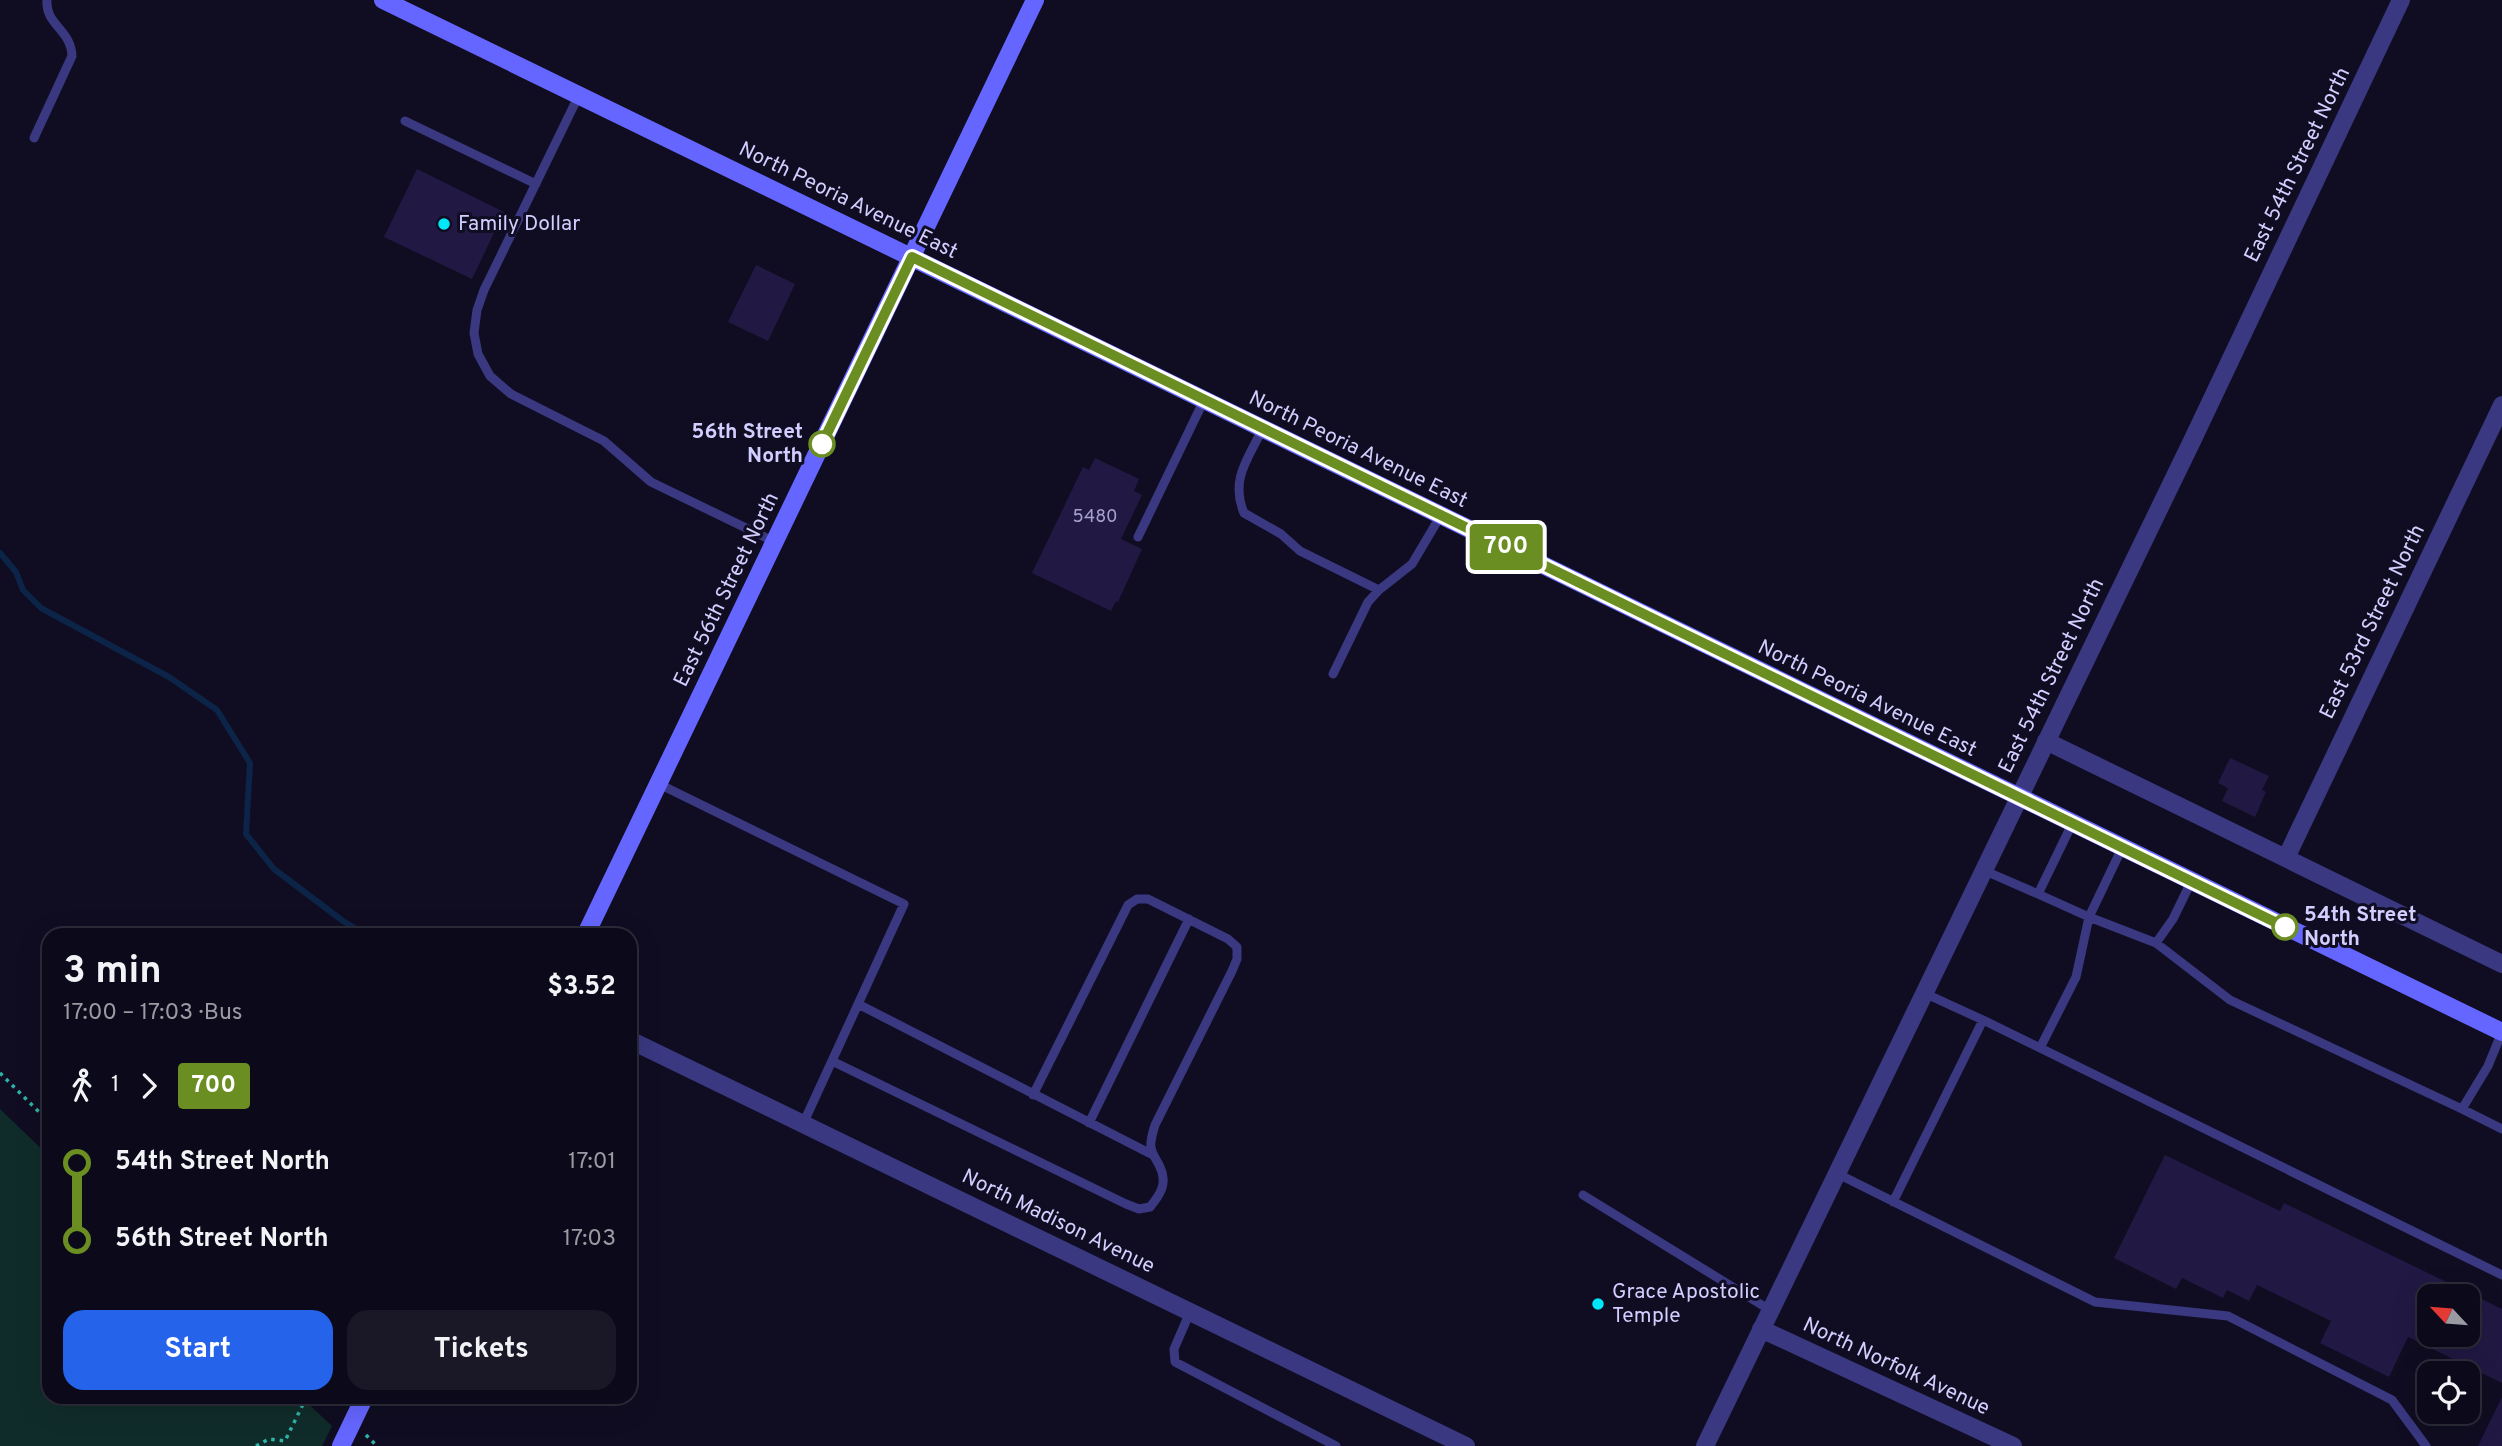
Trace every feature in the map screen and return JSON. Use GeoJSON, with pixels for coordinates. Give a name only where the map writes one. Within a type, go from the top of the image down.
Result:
{"type":"FeatureCollection","features":[{"type":"Feature","properties":{"kind":"main road","name":"North Peoria Avenue East"},"geometry":{"type":"LineString","coordinates":[[383,0],[2502,1032]]}},
{"type":"Feature","properties":{"kind":"main road","name":"East 56th Street North"},"geometry":{"type":"LineString","coordinates":[[589,928],[1035,0]]}},
{"type":"Feature","properties":{"kind":"main road"},"geometry":{"type":"LineString","coordinates":[[341,1446],[361,1404]]}},
{"type":"Feature","properties":{"kind":"street","name":"East 54th Street North"},"geometry":{"type":"LineString","coordinates":[[1705,1446],[2401,0]]}},
{"type":"Feature","properties":{"kind":"street","name":"East 53rd Street North"},"geometry":{"type":"LineString","coordinates":[[2286,858],[2502,405]]}},
{"type":"Feature","properties":{"kind":"street"},"geometry":{"type":"LineString","coordinates":[[2046,741],[2502,964]]}},
{"type":"Feature","properties":{"kind":"street","name":"North Madison Avenue"},"geometry":{"type":"LineString","coordinates":[[637,1043],[1466,1446]]}},
{"type":"Feature","properties":{"kind":"street","name":"North Norfolk Avenue"},"geometry":{"type":"LineString","coordinates":[[1761,1329],[2010,1446]]}},
{"type":"Feature","properties":{"kind":"lane"},"geometry":{"type":"LineString","coordinates":[[34,138],[72,56],[72,46],[66,34],[49,15],[47,0]]}},
{"type":"Feature","properties":{"kind":"lane"},"geometry":{"type":"LineString","coordinates":[[579,95],[484,290],[477,310],[474,333],[478,354],[491,376],[511,394],[604,440],[651,482],[775,542]]}},
{"type":"Feature","properties":{"kind":"lane"},"geometry":{"type":"LineString","coordinates":[[405,121],[536,184]]}},
{"type":"Feature","properties":{"kind":"lane"},"geometry":{"type":"LineString","coordinates":[[1138,537],[1204,400]]}},
{"type":"Feature","properties":{"kind":"lane"},"geometry":{"type":"LineString","coordinates":[[1263,428],[1241,472],[1237,487],[1244,513],[1281,534],[1300,551],[1379,590]]}},
{"type":"Feature","properties":{"kind":"lane"},"geometry":{"type":"LineString","coordinates":[[1333,674],[1368,603],[1379,590],[1412,564],[1441,516]]}},
{"type":"Feature","properties":{"kind":"lane"},"geometry":{"type":"LineString","coordinates":[[659,784],[904,904],[803,1124]]}},
{"type":"Feature","properties":{"kind":"lane"},"geometry":{"type":"LineString","coordinates":[[2038,894],[2072,824]]}},
{"type":"Feature","properties":{"kind":"lane"},"geometry":{"type":"LineString","coordinates":[[2040,1048],[2076,976],[2089,917],[2122,848]]}},
{"type":"Feature","properties":{"kind":"lane"},"geometry":{"type":"LineString","coordinates":[[1983,870],[2156,943],[2230,1000],[2502,1129]]}},
{"type":"Feature","properties":{"kind":"lane"},"geometry":{"type":"LineString","coordinates":[[2156,943],[2173,919],[2191,882]]}},
{"type":"Feature","properties":{"kind":"lane"},"geometry":{"type":"LineString","coordinates":[[832,1061],[1139,1209],[1150,1207],[1159,1196],[1164,1181],[1150,1143],[1155,1125],[1237,959],[1237,947],[1228,939],[1148,899],[1137,899],[1128,905],[1033,1095]]}},
{"type":"Feature","properties":{"kind":"lane"},"geometry":{"type":"LineString","coordinates":[[1089,1124],[1189,919]]}},
{"type":"Feature","properties":{"kind":"lane"},"geometry":{"type":"LineString","coordinates":[[1923,993],[2502,1275]]}},
{"type":"Feature","properties":{"kind":"lane"},"geometry":{"type":"LineString","coordinates":[[858,1004],[1153,1155]]}},
{"type":"Feature","properties":{"kind":"lane"},"geometry":{"type":"LineString","coordinates":[[1893,1202],[1983,1020]]}},
{"type":"Feature","properties":{"kind":"lane"},"geometry":{"type":"LineString","coordinates":[[2462,1109],[2488,1066],[2502,1032]]}},
{"type":"Feature","properties":{"kind":"lane"},"geometry":{"type":"LineString","coordinates":[[1836,1174],[2095,1302],[2228,1315],[2392,1400],[2426,1446]]}},
{"type":"Feature","properties":{"kind":"lane"},"geometry":{"type":"LineString","coordinates":[[1583,1195],[1770,1310]]}},
{"type":"Feature","properties":{"kind":"lane"},"geometry":{"type":"LineString","coordinates":[[1190,1312],[1174,1349],[1175,1362],[1336,1446]]}},
{"type":"Feature","properties":{"kind":"path"},"geometry":{"type":"LineString","coordinates":[[0,1073],[42,1115]]}},
{"type":"Feature","properties":{"kind":"path"},"geometry":{"type":"LineString","coordinates":[[256,1446],[269,1439],[285,1441],[303,1404]]}},
{"type":"Feature","properties":{"kind":"path"},"geometry":{"type":"LineString","coordinates":[[334,1404],[344,1414]]}},
{"type":"Feature","properties":{"kind":"path"},"geometry":{"type":"LineString","coordinates":[[361,1430],[377,1446]]}},
{"type":"Feature","properties":{"kind":"green space"},"geometry":{"type":"Polygon","coordinates":[[[0,1109],[42,1149],[42,1404],[308,1404],[332,1426],[322,1446],[0,1446],[0,1109]]]}},
{"type":"Feature","properties":{"kind":"building","name":"Family Dollar"},"geometry":{"type":"Polygon","coordinates":[[[417,169],[504,212],[472,279],[384,237],[417,169]]]}},
{"type":"Feature","properties":{"kind":"building"},"geometry":{"type":"Polygon","coordinates":[[[756,265],[795,284],[768,341],[728,322],[756,265]]]}},
{"type":"Feature","properties":{"kind":"building"},"geometry":{"type":"Polygon","coordinates":[[[1095,458],[1139,479],[1134,491],[1142,495],[1121,539],[1142,549],[1118,602],[1116,601],[1111,611],[1032,573],[1083,467],[1089,470],[1095,458]]]}},
{"type":"Feature","properties":{"kind":"building"},"geometry":{"type":"Polygon","coordinates":[[[2230,758],[2269,776],[2262,790],[2266,792],[2255,817],[2222,801],[2228,788],[2218,783],[2230,758]]]}},
{"type":"Feature","properties":{"kind":"building"},"geometry":{"type":"Polygon","coordinates":[[[2165,1155],[2280,1211],[2284,1203],[2451,1284],[2417,1284],[2417,1341],[2408,1337],[2389,1377],[2320,1343],[2331,1321],[2257,1285],[2249,1301],[2227,1290],[2223,1298],[2182,1278],[2176,1289],[2114,1258],[2165,1155]]]}},
{"type":"Feature","properties":{"kind":"building"},"geometry":{"type":"Polygon","coordinates":[[[2480,1298],[2502,1309],[2502,1383],[2480,1372],[2480,1361],[2457,1361],[2430,1348],[2480,1348],[2480,1298]]]}},
{"type":"Feature","properties":{"kind":"building"},"geometry":{"type":"Polygon","coordinates":[[[2502,1397],[2502,1446],[2478,1446],[2502,1397]]]}},
{"type":"Feature","properties":{"kind":"waterway"},"geometry":{"type":"LineString","coordinates":[[0,553],[16,572],[23,590],[41,608],[169,677],[217,710],[250,763],[246,834],[274,869],[355,928]]}},
{"type":"Feature","properties":{"kind":"bus line","name":"700"},"geometry":{"type":"LineString","coordinates":[[822,444],[912,257],[2285,927]]}},
{"type":"Feature","properties":{"kind":"place","name":"Family Dollar"},"geometry":{"type":"Point","coordinates":[444,224]}},
{"type":"Feature","properties":{"kind":"place","name":"56th Street North"},"geometry":{"type":"Point","coordinates":[822,444]}},
{"type":"Feature","properties":{"kind":"place","name":"54th Street North"},"geometry":{"type":"Point","coordinates":[2285,927]}},
{"type":"Feature","properties":{"kind":"place","name":"Grace Apostolic Temple"},"geometry":{"type":"Point","coordinates":[1598,1304]}}]}
